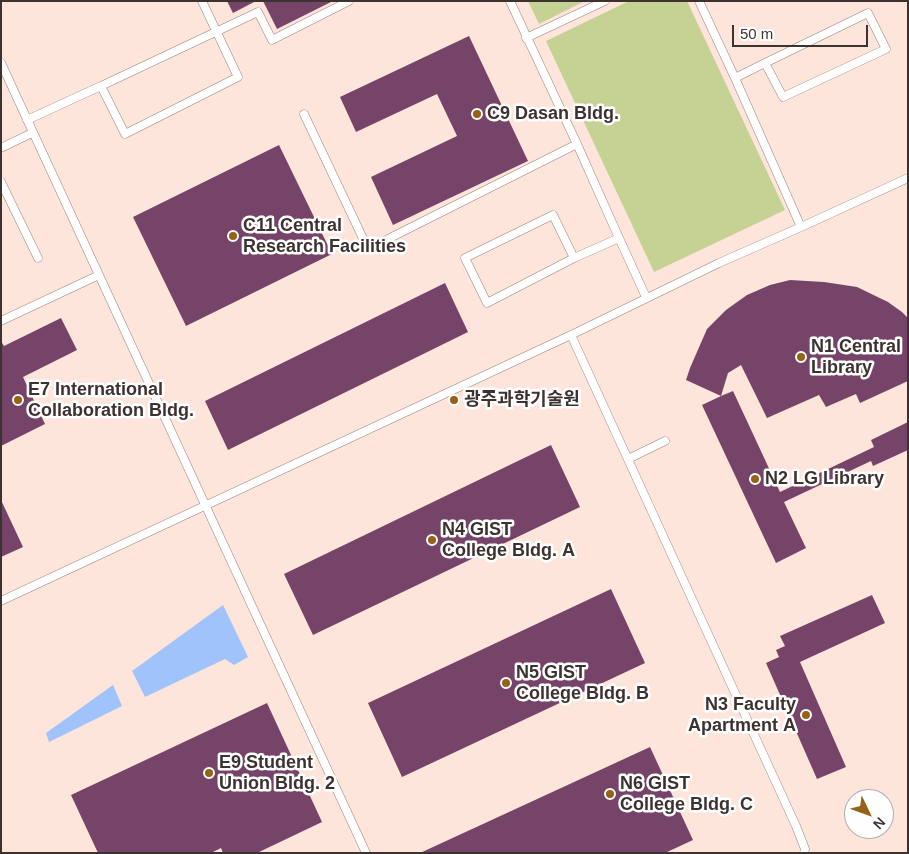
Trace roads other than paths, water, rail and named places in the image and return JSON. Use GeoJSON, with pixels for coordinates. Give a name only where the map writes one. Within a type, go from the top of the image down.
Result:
{"type":"FeatureCollection","features":[{"type":"Feature","properties":{"kind":"lane"},"geometry":{"type":"LineString","coordinates":[[101,86],[125,134],[238,77],[202,1]]}},
{"type":"Feature","properties":{"kind":"lane"},"geometry":{"type":"LineString","coordinates":[[27,120],[258,12],[272,40],[349,1]]}},
{"type":"Feature","properties":{"kind":"lane"},"geometry":{"type":"LineString","coordinates":[[510,1],[646,297]]}},
{"type":"Feature","properties":{"kind":"lane"},"geometry":{"type":"LineString","coordinates":[[526,38],[605,1]]}},
{"type":"Feature","properties":{"kind":"lane"},"geometry":{"type":"LineString","coordinates":[[699,1],[801,227]]}},
{"type":"Feature","properties":{"kind":"lane"},"geometry":{"type":"LineString","coordinates":[[735,78],[765,63],[868,13],[886,48],[783,97],[765,63]]}},
{"type":"Feature","properties":{"kind":"lane"},"geometry":{"type":"LineString","coordinates":[[1,63],[366,853]]}},
{"type":"Feature","properties":{"kind":"lane"},"geometry":{"type":"LineString","coordinates":[[304,114],[368,248],[577,144]]}},
{"type":"Feature","properties":{"kind":"lane"},"geometry":{"type":"LineString","coordinates":[[1,148],[32,133]]}},
{"type":"Feature","properties":{"kind":"lane"},"geometry":{"type":"LineString","coordinates":[[1,601],[571,335],[719,262],[908,178]]}},
{"type":"Feature","properties":{"kind":"lane"},"geometry":{"type":"LineString","coordinates":[[1,182],[38,258]]}},
{"type":"Feature","properties":{"kind":"lane"},"geometry":{"type":"LineString","coordinates":[[574,258],[553,215],[465,258],[487,303],[574,258],[619,238]]}},
{"type":"Feature","properties":{"kind":"lane"},"geometry":{"type":"LineString","coordinates":[[1,321],[98,275]]}},
{"type":"Feature","properties":{"kind":"lane"},"geometry":{"type":"LineString","coordinates":[[571,335],[796,826],[804,853]]}},
{"type":"Feature","properties":{"kind":"lane"},"geometry":{"type":"LineString","coordinates":[[628,458],[665,441]]}},
{"type":"Feature","properties":{"kind":"water"},"geometry":{"type":"Polygon","coordinates":[[[223,605],[248,657],[234,665],[225,659],[145,697],[132,671],[223,605]]]}},
{"type":"Feature","properties":{"kind":"water"},"geometry":{"type":"Polygon","coordinates":[[[113,685],[122,706],[49,742],[46,733],[113,685]]]}},
{"type":"Feature","properties":{"kind":"place","name":"C9 Dasan Bldg."},"geometry":{"type":"Point","coordinates":[477,114]}},
{"type":"Feature","properties":{"kind":"place","name":"C11 Central Research Facilities"},"geometry":{"type":"Point","coordinates":[233,236]}},
{"type":"Feature","properties":{"kind":"place","name":"N1 Central Library"},"geometry":{"type":"Point","coordinates":[801,357]}},
{"type":"Feature","properties":{"kind":"place","name":"E7 International Collaboration Bldg."},"geometry":{"type":"Point","coordinates":[18,400]}},
{"type":"Feature","properties":{"kind":"place","name":"광주과학기술원"},"geometry":{"type":"Point","coordinates":[454,400]}},
{"type":"Feature","properties":{"kind":"place","name":"N2 LG Library"},"geometry":{"type":"Point","coordinates":[755,479]}},
{"type":"Feature","properties":{"kind":"place","name":"N4 GIST College Bldg. A"},"geometry":{"type":"Point","coordinates":[432,540]}},
{"type":"Feature","properties":{"kind":"place","name":"N5 GIST College Bldg. B"},"geometry":{"type":"Point","coordinates":[506,683]}},
{"type":"Feature","properties":{"kind":"place","name":"N3 Faculty Apartment A"},"geometry":{"type":"Point","coordinates":[806,715]}},
{"type":"Feature","properties":{"kind":"place","name":"E9 Student Union Bldg. 2"},"geometry":{"type":"Point","coordinates":[209,773]}},
{"type":"Feature","properties":{"kind":"place","name":"N6 GIST College Bldg. C"},"geometry":{"type":"Point","coordinates":[610,794]}}]}
